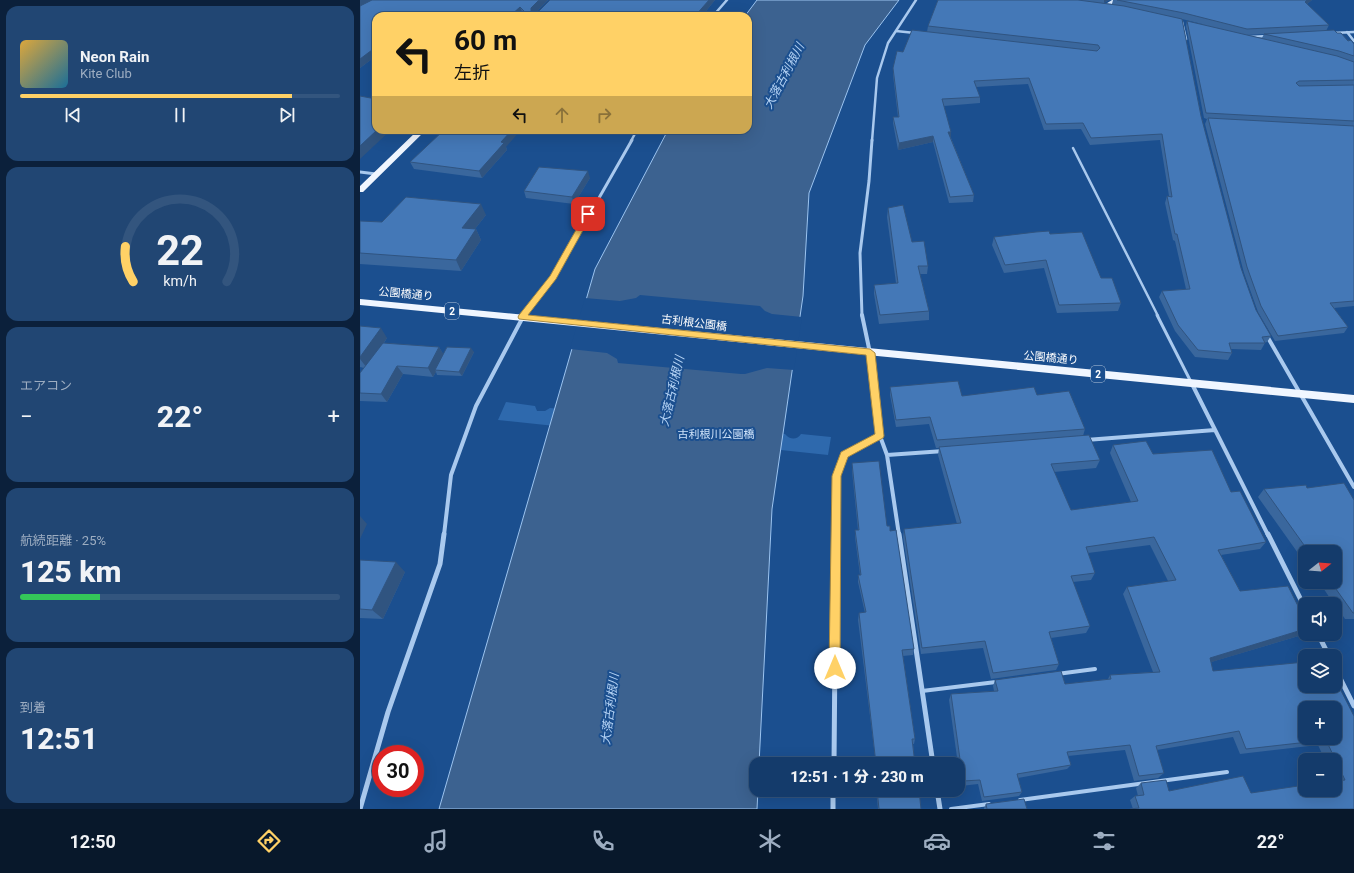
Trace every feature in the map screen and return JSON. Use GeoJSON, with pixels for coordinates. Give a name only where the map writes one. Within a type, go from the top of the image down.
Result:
{"type":"FeatureCollection","features":[{"type":"Feature","properties":{"kind":"main road"},"geometry":{"type":"LineString","coordinates":[[1093,5],[1105,7],[1115,0]]}},
{"type":"Feature","properties":{"kind":"main road"},"geometry":{"type":"LineString","coordinates":[[360,190],[418,134]]}},
{"type":"Feature","properties":{"kind":"main road","name":"公園橋通り"},"geometry":{"type":"LineString","coordinates":[[360,302],[545,320]]}},
{"type":"Feature","properties":{"kind":"main road","name":"古利根公園橋"},"geometry":{"type":"LineString","coordinates":[[545,320],[841,350]]}},
{"type":"Feature","properties":{"kind":"main road","name":"公園橋通り"},"geometry":{"type":"LineString","coordinates":[[841,350],[1354,399]]}},
{"type":"Feature","properties":{"kind":"street"},"geometry":{"type":"LineString","coordinates":[[716,12],[727,0]]}},
{"type":"Feature","properties":{"kind":"street"},"geometry":{"type":"LineString","coordinates":[[916,0],[888,43],[877,78],[869,175],[860,253],[862,317],[870,353],[880,436],[887,456],[932,757]]}},
{"type":"Feature","properties":{"kind":"street"},"geometry":{"type":"LineString","coordinates":[[1182,22],[1187,45]]}},
{"type":"Feature","properties":{"kind":"street"},"geometry":{"type":"LineString","coordinates":[[896,31],[919,34]]}},
{"type":"Feature","properties":{"kind":"street"},"geometry":{"type":"LineString","coordinates":[[1347,32],[1354,41]]}},
{"type":"Feature","properties":{"kind":"street"},"geometry":{"type":"LineString","coordinates":[[1331,33],[1354,32]]}},
{"type":"Feature","properties":{"kind":"street"},"geometry":{"type":"LineString","coordinates":[[1246,37],[1270,36]]}},
{"type":"Feature","properties":{"kind":"street"},"geometry":{"type":"LineString","coordinates":[[360,809],[362,792],[388,712],[440,564],[451,474],[476,406],[522,317],[554,277],[635,134]]}},
{"type":"Feature","properties":{"kind":"street"},"geometry":{"type":"LineString","coordinates":[[360,172],[376,174]]}},
{"type":"Feature","properties":{"kind":"street"},"geometry":{"type":"LineString","coordinates":[[1265,332],[1354,487]]}},
{"type":"Feature","properties":{"kind":"street"},"geometry":{"type":"LineString","coordinates":[[1192,383],[1299,597]]}},
{"type":"Feature","properties":{"kind":"street"},"geometry":{"type":"LineString","coordinates":[[1082,440],[1215,430]]}},
{"type":"Feature","properties":{"kind":"street"},"geometry":{"type":"LineString","coordinates":[[834,757],[837,476],[844,455],[880,436]]}},
{"type":"Feature","properties":{"kind":"street"},"geometry":{"type":"LineString","coordinates":[[887,456],[949,450]]}},
{"type":"Feature","properties":{"kind":"street"},"geometry":{"type":"LineString","coordinates":[[1342,682],[1354,706]]}},
{"type":"Feature","properties":{"kind":"street"},"geometry":{"type":"LineString","coordinates":[[833,797],[833,809]]}},
{"type":"Feature","properties":{"kind":"street"},"geometry":{"type":"LineString","coordinates":[[938,797],[940,809]]}},
{"type":"Feature","properties":{"kind":"lane"},"geometry":{"type":"LineString","coordinates":[[1073,148],[1192,383]]}},
{"type":"Feature","properties":{"kind":"lane"},"geometry":{"type":"LineString","coordinates":[[1056,674],[1095,669]]}},
{"type":"Feature","properties":{"kind":"lane"},"geometry":{"type":"LineString","coordinates":[[921,692],[1000,681]]}},
{"type":"Feature","properties":{"kind":"lane"},"geometry":{"type":"LineString","coordinates":[[1014,800],[1227,772]]}},
{"type":"Feature","properties":{"kind":"lane"},"geometry":{"type":"LineString","coordinates":[[951,809],[998,803]]}},
{"type":"Feature","properties":{"kind":"green space","name":"古利根川公園橋"},"geometry":{"type":"Polygon","coordinates":[[[506,402],[535,406],[537,411],[545,411],[550,408],[785,434],[793,438],[798,437],[801,434],[831,437],[828,455],[498,420],[506,402]]]}},
{"type":"Feature","properties":{"kind":"water","name":"大落古利根川"},"geometry":{"type":"Polygon","coordinates":[[[757,0],[899,0],[865,45],[809,193],[803,296],[772,509],[759,757],[749,757],[749,797],[758,797],[757,809],[439,809],[595,269],[666,134],[752,134],[752,12],[748,12],[757,0]]]}},
{"type":"Feature","properties":{"kind":"pier"},"geometry":{"type":"Polygon","coordinates":[[[640,295],[760,306],[765,311],[772,314],[802,317],[794,370],[767,368],[741,374],[618,363],[617,359],[607,353],[570,349],[585,298],[620,301],[636,298],[640,295]]]}},
{"type":"Feature","properties":{"kind":"building"},"geometry":{"type":"Polygon","coordinates":[[[372,0],[539,0],[531,8],[531,11],[539,11],[550,0],[709,0],[698,12],[525,12],[520,7],[514,12],[372,12],[372,50],[360,59],[360,6],[372,0]]]}},
{"type":"Feature","properties":{"kind":"building"},"geometry":{"type":"Polygon","coordinates":[[[938,0],[1078,0],[1124,6],[1182,19],[1201,116],[1241,268],[1256,310],[1271,336],[1262,337],[1265,343],[1229,343],[1232,353],[1198,350],[1178,325],[1162,291],[1190,289],[1177,234],[1175,234],[1167,196],[1172,197],[1162,134],[1091,138],[1083,123],[1046,124],[1029,78],[974,81],[980,97],[942,99],[951,132],[948,132],[974,195],[950,197],[933,136],[899,143],[893,117],[899,117],[893,68],[897,51],[903,52],[912,30],[1097,51],[1100,48],[1098,45],[928,26],[938,0]]]}},
{"type":"Feature","properties":{"kind":"building"},"geometry":{"type":"Polygon","coordinates":[[[1117,0],[1307,0],[1305,2],[1329,25],[1247,29],[1184,13],[1117,0]]]}},
{"type":"Feature","properties":{"kind":"building"},"geometry":{"type":"Polygon","coordinates":[[[1187,21],[1337,56],[1354,62],[1354,80],[1299,81],[1296,83],[1299,86],[1354,85],[1354,121],[1206,113],[1187,21]]]}},
{"type":"Feature","properties":{"kind":"building"},"geometry":{"type":"Polygon","coordinates":[[[1334,30],[1337,33],[1341,33],[1348,41],[1351,40],[1354,44],[1354,56],[1339,51],[1264,34],[1334,30]]]}},
{"type":"Feature","properties":{"kind":"building"},"geometry":{"type":"Polygon","coordinates":[[[360,96],[372,98],[373,134],[360,146],[360,96]]]}},
{"type":"Feature","properties":{"kind":"building"},"geometry":{"type":"Polygon","coordinates":[[[1208,118],[1354,126],[1354,301],[1330,303],[1348,327],[1278,336],[1261,306],[1247,267],[1208,118]]]}},
{"type":"Feature","properties":{"kind":"building"},"geometry":{"type":"Polygon","coordinates":[[[440,134],[508,134],[501,142],[504,143],[479,171],[410,162],[440,134]]]}},
{"type":"Feature","properties":{"kind":"building"},"geometry":{"type":"Polygon","coordinates":[[[539,167],[588,171],[572,197],[524,191],[539,167]]]}},
{"type":"Feature","properties":{"kind":"building"},"geometry":{"type":"Polygon","coordinates":[[[406,197],[481,204],[462,228],[476,229],[456,260],[360,253],[360,221],[382,222],[406,197]]]}},
{"type":"Feature","properties":{"kind":"building"},"geometry":{"type":"Polygon","coordinates":[[[903,205],[912,242],[924,241],[928,266],[918,266],[929,311],[880,315],[874,285],[898,283],[888,208],[903,205]]]}},
{"type":"Feature","properties":{"kind":"building"},"geometry":{"type":"Polygon","coordinates":[[[1049,231],[1050,234],[1082,232],[1101,278],[1112,278],[1121,303],[1059,305],[1046,260],[1005,265],[994,237],[1049,231]]]}},
{"type":"Feature","properties":{"kind":"building"},"geometry":{"type":"Polygon","coordinates":[[[360,326],[381,328],[360,357],[360,326]]]}},
{"type":"Feature","properties":{"kind":"building"},"geometry":{"type":"Polygon","coordinates":[[[383,343],[439,347],[428,368],[397,366],[381,394],[360,393],[360,373],[383,343]]]}},
{"type":"Feature","properties":{"kind":"building"},"geometry":{"type":"Polygon","coordinates":[[[447,347],[471,348],[459,372],[435,370],[447,347]]]}},
{"type":"Feature","properties":{"kind":"building"},"geometry":{"type":"Polygon","coordinates":[[[958,381],[962,396],[1034,387],[1037,395],[1069,391],[1085,429],[937,440],[930,417],[896,420],[890,387],[958,381]]]}},
{"type":"Feature","properties":{"kind":"building"},"geometry":{"type":"Polygon","coordinates":[[[1089,435],[1100,460],[1051,464],[1071,510],[1138,501],[1113,445],[1146,441],[1153,454],[1212,450],[1231,492],[1240,491],[1266,542],[1218,550],[1240,591],[1288,586],[1298,606],[1298,631],[1210,658],[1213,671],[1298,663],[1298,693],[1342,693],[1354,716],[1354,809],[1130,809],[1139,808],[1135,796],[1144,795],[1141,783],[1166,780],[1169,791],[1243,776],[1251,793],[1298,786],[1298,797],[1342,797],[1342,780],[1345,780],[1342,774],[1342,753],[1332,753],[1328,745],[1342,745],[1342,701],[1298,701],[1298,743],[1246,749],[1239,731],[1156,746],[1164,773],[1139,776],[1130,745],[1067,752],[1071,765],[1017,774],[1022,792],[984,797],[980,780],[965,781],[965,757],[960,757],[951,694],[998,691],[995,680],[1061,671],[1065,684],[1111,679],[1110,675],[1160,672],[1127,587],[1176,580],[1154,537],[1086,547],[1095,573],[1071,576],[1090,626],[1049,632],[1059,664],[993,673],[985,641],[922,648],[904,529],[961,523],[939,447],[1089,435]]]}},
{"type":"Feature","properties":{"kind":"building"},"geometry":{"type":"Polygon","coordinates":[[[879,461],[887,526],[890,526],[890,531],[896,530],[914,649],[902,650],[915,739],[912,739],[914,757],[875,757],[859,613],[866,612],[858,575],[861,575],[855,530],[859,530],[852,463],[879,461]]]}},
{"type":"Feature","properties":{"kind":"building"},"geometry":{"type":"Polygon","coordinates":[[[1344,483],[1354,500],[1354,613],[1336,589],[1342,589],[1342,545],[1304,545],[1264,489],[1306,485],[1307,488],[1344,483]]]}},
{"type":"Feature","properties":{"kind":"building"},"geometry":{"type":"Polygon","coordinates":[[[360,560],[396,562],[372,610],[360,609],[360,560]]]}},
{"type":"Feature","properties":{"kind":"building"},"geometry":{"type":"Polygon","coordinates":[[[878,797],[920,797],[921,809],[879,809],[878,797]]]}},
{"type":"Feature","properties":{"kind":"building"},"geometry":{"type":"Polygon","coordinates":[[[1024,799],[1027,809],[987,809],[986,804],[1024,799]]]}},
{"type":"Feature","properties":{"kind":"route"},"geometry":{"type":"LineString","coordinates":[[588,214],[554,277],[522,317],[870,353],[880,436],[844,455],[837,476],[835,668]]}}]}
